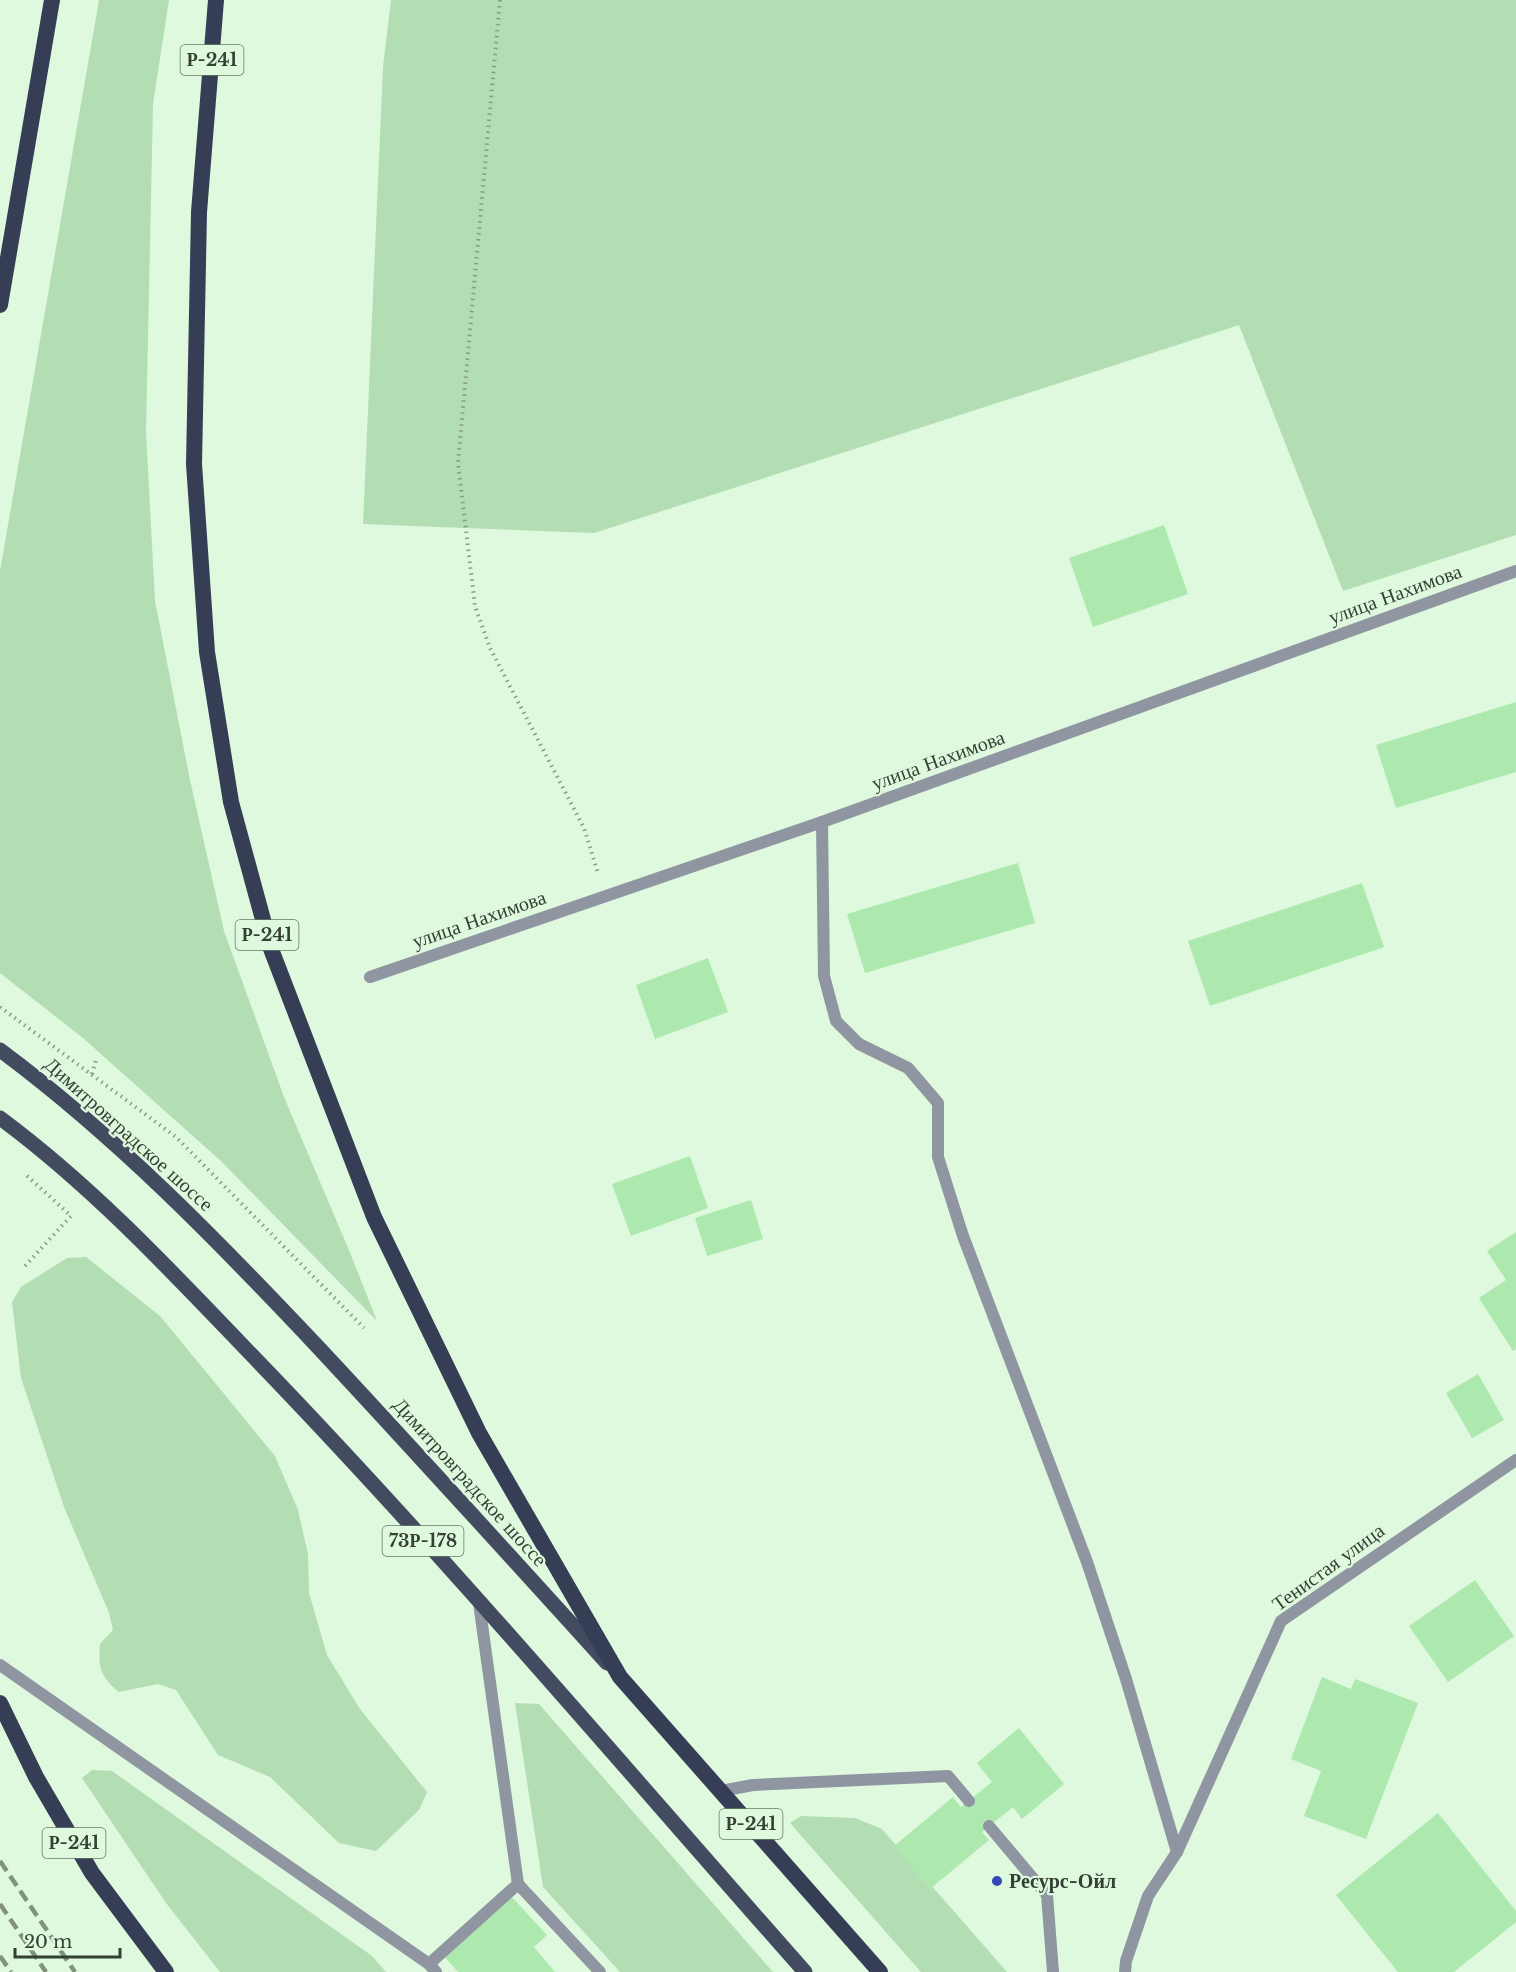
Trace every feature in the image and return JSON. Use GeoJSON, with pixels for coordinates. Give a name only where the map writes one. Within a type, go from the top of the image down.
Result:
{"type":"FeatureCollection","features":[{"type":"Feature","properties":{"kind":"highway"},"geometry":{"type":"LineString","coordinates":[[0,305],[52,0]]}},
{"type":"Feature","properties":{"kind":"highway","name":"Р-241"},"geometry":{"type":"LineString","coordinates":[[216,0],[199,212],[194,464],[207,652],[231,802],[271,949],[374,1217],[478,1433],[620,1677]]}},
{"type":"Feature","properties":{"kind":"highway","name":"Димитровградское шоссе"},"geometry":{"type":"LineString","coordinates":[[620,1677],[880,1972]]}},
{"type":"Feature","properties":{"kind":"highway","name":"Р-241"},"geometry":{"type":"LineString","coordinates":[[0,1703],[36,1777],[92,1873],[166,1972]]}},
{"type":"Feature","properties":{"kind":"main road","name":"Димитровградское шоссе"},"geometry":{"type":"LineString","coordinates":[[0,1050],[52,1088],[223,1246],[620,1677]]}},
{"type":"Feature","properties":{"kind":"main road","name":"73Р-178"},"geometry":{"type":"LineString","coordinates":[[0,1118],[75,1179],[174,1275],[319,1425],[805,1972]]}},
{"type":"Feature","properties":{"kind":"street","name":"улица Нахимова"},"geometry":{"type":"LineString","coordinates":[[370,977],[822,822],[1516,571]]}},
{"type":"Feature","properties":{"kind":"street"},"geometry":{"type":"LineString","coordinates":[[822,822],[824,976],[836,1021],[859,1044],[908,1068],[938,1103],[938,1157],[963,1236],[1087,1562],[1126,1679],[1177,1852]]}},
{"type":"Feature","properties":{"kind":"street","name":"Тенистая улица"},"geometry":{"type":"LineString","coordinates":[[1125,1972],[1126,1961],[1148,1896],[1177,1852],[1281,1621],[1516,1460]]}},
{"type":"Feature","properties":{"kind":"street"},"geometry":{"type":"LineString","coordinates":[[479,1603],[518,1884],[600,1972]]}},
{"type":"Feature","properties":{"kind":"street"},"geometry":{"type":"LineString","coordinates":[[0,1665],[432,1968],[518,1884]]}},
{"type":"Feature","properties":{"kind":"street"},"geometry":{"type":"LineString","coordinates":[[722,1791],[753,1785],[948,1776],[969,1801]]}},
{"type":"Feature","properties":{"kind":"street"},"geometry":{"type":"LineString","coordinates":[[989,1826],[1047,1895],[1053,1972]]}},
{"type":"Feature","properties":{"kind":"path"},"geometry":{"type":"LineString","coordinates":[[500,0],[458,463],[476,606],[490,648],[584,828],[606,896]]}},
{"type":"Feature","properties":{"kind":"path"},"geometry":{"type":"LineString","coordinates":[[0,1006],[177,1137],[364,1328]]}},
{"type":"Feature","properties":{"kind":"path"},"geometry":{"type":"LineString","coordinates":[[92,1074],[96,1060]]}},
{"type":"Feature","properties":{"kind":"path"},"geometry":{"type":"LineString","coordinates":[[20,1169],[71,1216],[25,1266]]}},
{"type":"Feature","properties":{"kind":"green space"},"geometry":{"type":"Polygon","coordinates":[[[99,0],[169,0],[153,104],[146,432],[155,601],[190,780],[224,931],[284,1097],[377,1321],[222,1162],[83,1038],[0,973],[0,571],[99,0]]]}},
{"type":"Feature","properties":{"kind":"green space"},"geometry":{"type":"Polygon","coordinates":[[[391,0],[1516,0],[1516,535],[1343,591],[1239,325],[594,533],[363,524],[383,67],[391,0]]]}},
{"type":"Feature","properties":{"kind":"green space"},"geometry":{"type":"Polygon","coordinates":[[[86,1257],[160,1316],[275,1456],[298,1510],[308,1554],[309,1593],[327,1655],[360,1709],[427,1792],[419,1810],[376,1851],[339,1843],[270,1777],[218,1755],[176,1690],[158,1684],[119,1692],[104,1676],[99,1659],[100,1644],[113,1630],[109,1613],[64,1507],[21,1378],[12,1302],[21,1287],[67,1258],[86,1257]]]}},
{"type":"Feature","properties":{"kind":"green space"},"geometry":{"type":"Polygon","coordinates":[[[515,1703],[539,1704],[773,1972],[620,1972],[543,1887],[515,1703]]]}},
{"type":"Feature","properties":{"kind":"green space"},"geometry":{"type":"Polygon","coordinates":[[[92,1770],[112,1771],[372,1956],[386,1972],[220,1972],[166,1903],[82,1778],[92,1770]]]}},
{"type":"Feature","properties":{"kind":"green space"},"geometry":{"type":"Polygon","coordinates":[[[801,1816],[855,1818],[882,1829],[1007,1972],[921,1972],[790,1823],[801,1816]]]}},
{"type":"Feature","properties":{"kind":"building"},"geometry":{"type":"Polygon","coordinates":[[[1164,525],[1188,594],[1093,627],[1069,558],[1164,525]]]}},
{"type":"Feature","properties":{"kind":"building"},"geometry":{"type":"Polygon","coordinates":[[[1516,702],[1516,772],[1396,808],[1376,745],[1516,702]]]}},
{"type":"Feature","properties":{"kind":"building"},"geometry":{"type":"Polygon","coordinates":[[[1018,863],[1035,923],[865,973],[847,914],[1018,863]]]}},
{"type":"Feature","properties":{"kind":"building"},"geometry":{"type":"Polygon","coordinates":[[[1362,883],[1384,947],[1210,1006],[1188,941],[1362,883]]]}},
{"type":"Feature","properties":{"kind":"building"},"geometry":{"type":"Polygon","coordinates":[[[708,958],[728,1012],[655,1039],[636,985],[708,958]]]}},
{"type":"Feature","properties":{"kind":"building"},"geometry":{"type":"Polygon","coordinates":[[[690,1156],[708,1208],[631,1236],[612,1184],[690,1156]]]}},
{"type":"Feature","properties":{"kind":"building"},"geometry":{"type":"Polygon","coordinates":[[[751,1200],[763,1239],[707,1256],[695,1218],[751,1200]]]}},
{"type":"Feature","properties":{"kind":"building"},"geometry":{"type":"Polygon","coordinates":[[[1516,1232],[1516,1349],[1513,1351],[1479,1298],[1506,1280],[1487,1251],[1516,1232]]]}},
{"type":"Feature","properties":{"kind":"building"},"geometry":{"type":"Polygon","coordinates":[[[1478,1374],[1504,1420],[1472,1438],[1446,1393],[1478,1374]]]}},
{"type":"Feature","properties":{"kind":"building"},"geometry":{"type":"Polygon","coordinates":[[[1475,1580],[1514,1636],[1448,1682],[1409,1626],[1475,1580]]]}},
{"type":"Feature","properties":{"kind":"building"},"geometry":{"type":"Polygon","coordinates":[[[1322,1677],[1351,1689],[1355,1679],[1418,1703],[1366,1839],[1304,1816],[1321,1771],[1291,1759],[1322,1677]]]}},
{"type":"Feature","properties":{"kind":"building"},"geometry":{"type":"Polygon","coordinates":[[[1019,1728],[1064,1784],[1022,1819],[1013,1807],[982,1832],[989,1840],[930,1889],[894,1846],[953,1797],[961,1807],[992,1782],[977,1763],[1019,1728]]]}},
{"type":"Feature","properties":{"kind":"building"},"geometry":{"type":"Polygon","coordinates":[[[1438,1813],[1516,1911],[1516,1922],[1454,1972],[1398,1972],[1336,1895],[1438,1813]]]}},
{"type":"Feature","properties":{"kind":"building"},"geometry":{"type":"Polygon","coordinates":[[[508,1893],[547,1935],[534,1947],[555,1972],[458,1972],[442,1954],[508,1893]]]}},
{"type":"Feature","properties":{"kind":"railway"},"geometry":{"type":"LineString","coordinates":[[0,1861],[75,1972]]}},
{"type":"Feature","properties":{"kind":"railway"},"geometry":{"type":"LineString","coordinates":[[0,1904],[46,1972]]}},
{"type":"Feature","properties":{"kind":"railway"},"geometry":{"type":"LineString","coordinates":[[0,1956],[11,1972]]}},
{"type":"Feature","properties":{"kind":"place","name":"Ресурс-Ойл"},"geometry":{"type":"Point","coordinates":[997,1881]}}]}
